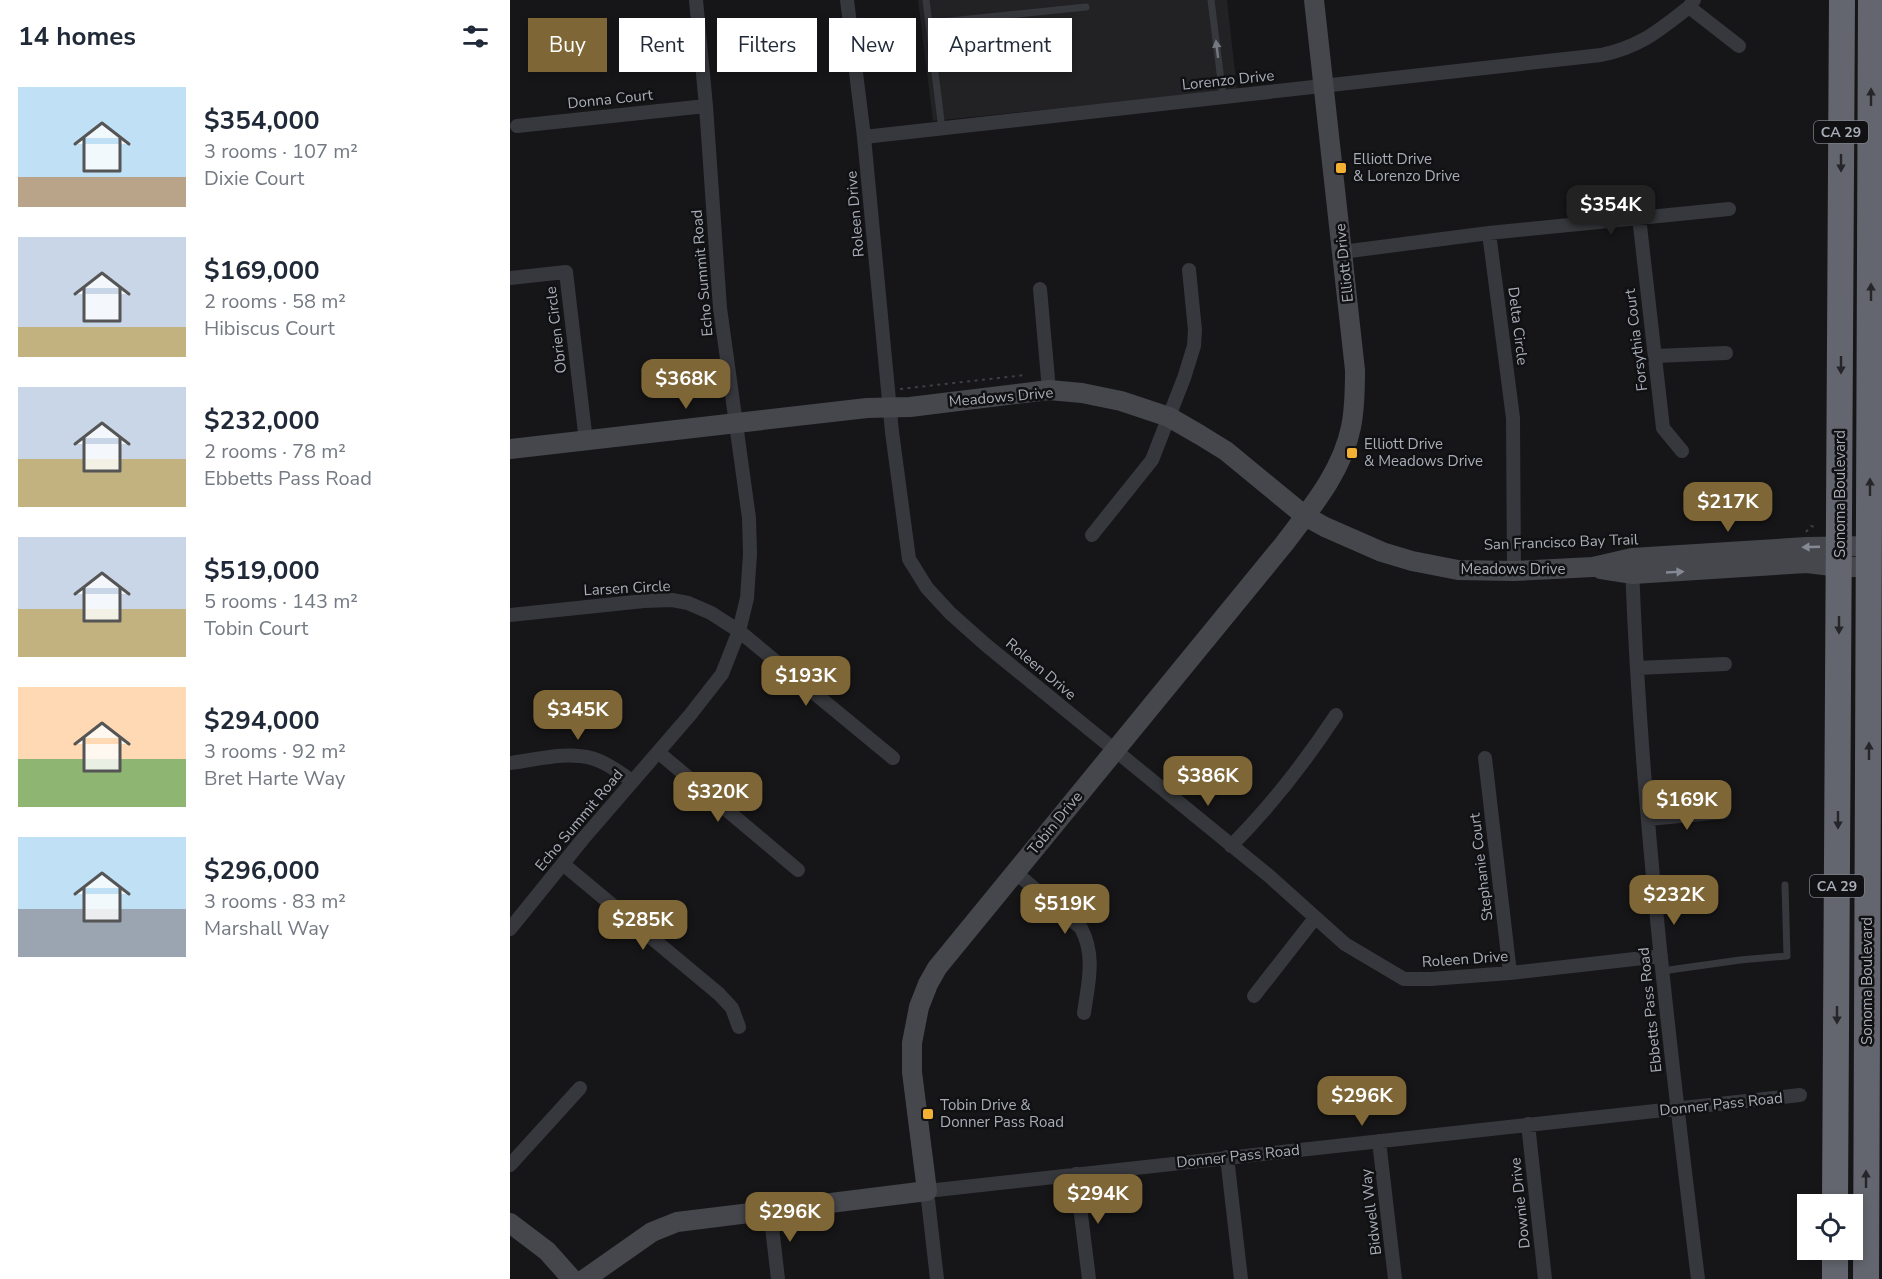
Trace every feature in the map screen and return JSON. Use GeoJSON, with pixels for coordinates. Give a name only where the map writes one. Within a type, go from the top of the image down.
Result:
{"type":"FeatureCollection","features":[{"type":"Feature","properties":{"kind":"highway","name":"Sonoma Boulevard"},"geometry":{"type":"LineString","coordinates":[[1835,1194],[1842,0]]}},
{"type":"Feature","properties":{"kind":"highway","name":"Sonoma Boulevard"},"geometry":{"type":"LineString","coordinates":[[1866,1279],[1872,858],[1871,0]]}},
{"type":"Feature","properties":{"kind":"street","name":"Echo Summit Road"},"geometry":{"type":"LineString","coordinates":[[510,930],[722,674],[739,631],[747,598],[750,554],[749,518],[720,308],[696,0]]}},
{"type":"Feature","properties":{"kind":"street","name":"Roleen Drive"},"geometry":{"type":"LineString","coordinates":[[847,0],[864,137],[890,407],[905,534],[909,559],[927,588],[950,613],[986,645],[1232,846],[1345,944],[1404,979],[1510,973],[1660,956]]}},
{"type":"Feature","properties":{"kind":"street","name":"Elliott Drive"},"geometry":{"type":"LineString","coordinates":[[1305,516],[1321,495],[1341,458],[1351,427],[1355,370],[1314,0]]}},
{"type":"Feature","properties":{"kind":"street","name":"Lorenzo Drive"},"geometry":{"type":"LineString","coordinates":[[864,137],[1596,56],[1623,50],[1648,39],[1692,3]]}},
{"type":"Feature","properties":{"kind":"street"},"geometry":{"type":"LineString","coordinates":[[1692,3],[1739,46]]}},
{"type":"Feature","properties":{"kind":"street","name":"Donna Court"},"geometry":{"type":"LineString","coordinates":[[517,126],[706,106]]}},
{"type":"Feature","properties":{"kind":"street"},"geometry":{"type":"LineString","coordinates":[[1342,252],[1490,233],[1729,209]]}},
{"type":"Feature","properties":{"kind":"street","name":"Forsythia Court"},"geometry":{"type":"LineString","coordinates":[[1639,217],[1663,428],[1682,451]]}},
{"type":"Feature","properties":{"kind":"street","name":"Delta Circle"},"geometry":{"type":"LineString","coordinates":[[1490,233],[1513,418],[1514,571]]}},
{"type":"Feature","properties":{"kind":"street"},"geometry":{"type":"LineString","coordinates":[[1092,535],[1152,460],[1169,417],[1194,346],[1195,330],[1189,270]]}},
{"type":"Feature","properties":{"kind":"street","name":"Obrien Circle"},"geometry":{"type":"LineString","coordinates":[[510,278],[566,272],[586,441]]}},
{"type":"Feature","properties":{"kind":"street"},"geometry":{"type":"LineString","coordinates":[[1040,289],[1049,390]]}},
{"type":"Feature","properties":{"kind":"street"},"geometry":{"type":"LineString","coordinates":[[1656,356],[1726,353]]}},
{"type":"Feature","properties":{"kind":"street","name":"Meadows Drive"},"geometry":{"type":"LineString","coordinates":[[510,449],[1049,390],[1083,393],[1120,401],[1169,417],[1226,451],[1305,516],[1353,541],[1412,561],[1458,570],[1514,571],[1593,567],[1807,563],[1840,556],[1873,556]]}},
{"type":"Feature","properties":{"kind":"street","name":"Tobin Drive"},"geometry":{"type":"LineString","coordinates":[[937,1279],[912,1072],[912,1044],[919,1007],[928,984],[937,968],[1305,516]]}},
{"type":"Feature","properties":{"kind":"street","name":"Ebbetts Pass Road"},"geometry":{"type":"LineString","coordinates":[[1632,566],[1648,819],[1660,956],[1698,1279]]}},
{"type":"Feature","properties":{"kind":"street","name":"Larsen Circle"},"geometry":{"type":"LineString","coordinates":[[510,615],[644,601],[672,600],[688,603],[711,613],[739,631],[893,758]]}},
{"type":"Feature","properties":{"kind":"street"},"geometry":{"type":"LineString","coordinates":[[1638,668],[1725,664]]}},
{"type":"Feature","properties":{"kind":"street"},"geometry":{"type":"LineString","coordinates":[[1232,846],[1307,759],[1336,715]]}},
{"type":"Feature","properties":{"kind":"street"},"geometry":{"type":"LineString","coordinates":[[658,752],[798,870]]}},
{"type":"Feature","properties":{"kind":"street"},"geometry":{"type":"LineString","coordinates":[[510,763],[567,756],[590,758],[612,767],[632,781]]}},
{"type":"Feature","properties":{"kind":"street","name":"Stephanie Court"},"geometry":{"type":"LineString","coordinates":[[1485,758],[1510,973]]}},
{"type":"Feature","properties":{"kind":"street"},"geometry":{"type":"LineString","coordinates":[[1648,819],[1723,812]]}},
{"type":"Feature","properties":{"kind":"street"},"geometry":{"type":"LineString","coordinates":[[563,864],[719,994],[732,1008],[740,1027]]}},
{"type":"Feature","properties":{"kind":"street"},"geometry":{"type":"LineString","coordinates":[[1015,872],[1082,928],[1087,939],[1091,967],[1084,1013]]}},
{"type":"Feature","properties":{"kind":"street"},"geometry":{"type":"LineString","coordinates":[[1254,996],[1315,918]]}},
{"type":"Feature","properties":{"kind":"street"},"geometry":{"type":"LineString","coordinates":[[510,1165],[580,1088]]}},
{"type":"Feature","properties":{"kind":"street","name":"Donner Pass Road"},"geometry":{"type":"LineString","coordinates":[[585,1279],[652,1232],[677,1222],[1076,1174],[1800,1095]]}},
{"type":"Feature","properties":{"kind":"street","name":"Downie Drive"},"geometry":{"type":"LineString","coordinates":[[1528,1124],[1545,1279]]}},
{"type":"Feature","properties":{"kind":"street","name":"Bidwell Way"},"geometry":{"type":"LineString","coordinates":[[1379,1141],[1395,1279]]}},
{"type":"Feature","properties":{"kind":"street"},"geometry":{"type":"LineString","coordinates":[[1227,1157],[1241,1279]]}},
{"type":"Feature","properties":{"kind":"street"},"geometry":{"type":"LineString","coordinates":[[1076,1174],[1089,1279]]}},
{"type":"Feature","properties":{"kind":"street"},"geometry":{"type":"LineString","coordinates":[[770,1210],[778,1279]]}},
{"type":"Feature","properties":{"kind":"street"},"geometry":{"type":"LineString","coordinates":[[510,1223],[547,1251],[572,1279]]}},
{"type":"Feature","properties":{"kind":"lane"},"geometry":{"type":"LineString","coordinates":[[926,0],[929,18]]}},
{"type":"Feature","properties":{"kind":"lane"},"geometry":{"type":"LineString","coordinates":[[1211,0],[1223,97]]}},
{"type":"Feature","properties":{"kind":"lane"},"geometry":{"type":"LineString","coordinates":[[979,18],[1086,7]]}},
{"type":"Feature","properties":{"kind":"lane"},"geometry":{"type":"LineString","coordinates":[[936,72],[942,129]]}},
{"type":"Feature","properties":{"kind":"lane"},"geometry":{"type":"LineString","coordinates":[[1662,971],[1787,956],[1785,885]]}},
{"type":"Feature","properties":{"kind":"shaded area"},"geometry":{"type":"Polygon","coordinates":[[[918,0],[1227,0],[1237,90],[933,121],[918,0]]]}},
{"type":"Feature","properties":{"kind":"place","name":"Elliott Drive & Lorenzo Drive"},"geometry":{"type":"Point","coordinates":[1341,168]}},
{"type":"Feature","properties":{"kind":"place","name":"Elliott Drive & Meadows Drive"},"geometry":{"type":"Point","coordinates":[1352,453]}},
{"type":"Feature","properties":{"kind":"place","name":"Tobin Drive & Donner Pass Road"},"geometry":{"type":"Point","coordinates":[928,1114]}}]}
